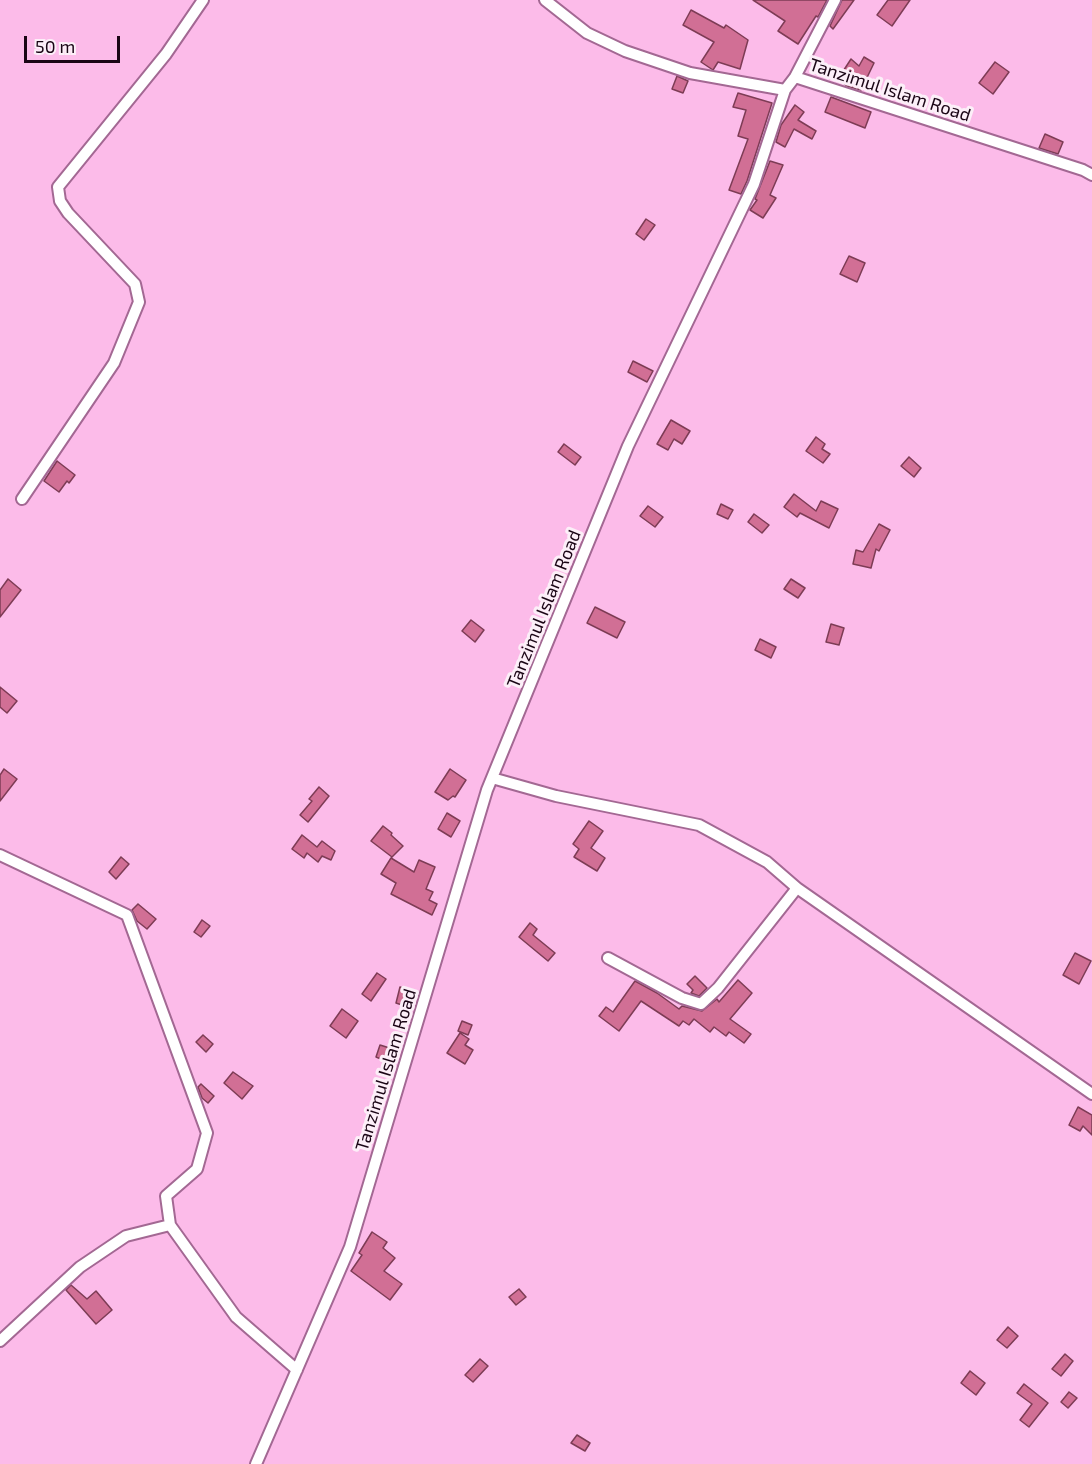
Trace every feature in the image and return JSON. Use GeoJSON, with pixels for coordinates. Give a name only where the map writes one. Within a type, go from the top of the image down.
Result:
{"type":"FeatureCollection","features":[{"type":"Feature","properties":{"kind":"street"},"geometry":{"type":"LineString","coordinates":[[22,499],[114,363],[139,302],[135,285],[68,213],[60,201],[58,188],[166,54],[203,0]]}},
{"type":"Feature","properties":{"kind":"street"},"geometry":{"type":"LineString","coordinates":[[544,0],[587,33],[625,51],[690,73],[785,90]]}},
{"type":"Feature","properties":{"kind":"street"},"geometry":{"type":"LineString","coordinates":[[795,76],[835,0]]}},
{"type":"Feature","properties":{"kind":"street","name":"Tanzimul Islam Road"},"geometry":{"type":"LineString","coordinates":[[256,1464],[350,1247],[492,778],[628,446],[754,184],[785,90],[795,76],[1083,170],[1092,175]]}},
{"type":"Feature","properties":{"kind":"street"},"geometry":{"type":"LineString","coordinates":[[492,778],[556,796],[699,825],[767,862],[797,888],[1092,1094]]}},
{"type":"Feature","properties":{"kind":"street"},"geometry":{"type":"LineString","coordinates":[[0,855],[127,915],[207,1132],[197,1169],[166,1196],[170,1225],[236,1317],[297,1370]]}},
{"type":"Feature","properties":{"kind":"street"},"geometry":{"type":"LineString","coordinates":[[608,958],[682,998],[701,1004],[718,988],[797,888]]}},
{"type":"Feature","properties":{"kind":"street"},"geometry":{"type":"LineString","coordinates":[[0,1341],[80,1267],[126,1236],[170,1225]]}},
{"type":"Feature","properties":{"kind":"building"},"geometry":{"type":"Polygon","coordinates":[[[753,0],[827,0],[818,17],[816,16],[798,44],[778,31],[785,21],[753,0]]]}},
{"type":"Feature","properties":{"kind":"building"},"geometry":{"type":"Polygon","coordinates":[[[842,0],[854,0],[833,29],[830,26],[842,0]]]}},
{"type":"Feature","properties":{"kind":"building"},"geometry":{"type":"Polygon","coordinates":[[[888,0],[910,0],[892,26],[877,15],[888,0]]]}},
{"type":"Feature","properties":{"kind":"building"},"geometry":{"type":"Polygon","coordinates":[[[691,10],[724,28],[726,25],[748,40],[740,69],[718,62],[713,70],[701,62],[714,42],[683,25],[691,10]]]}},
{"type":"Feature","properties":{"kind":"building"},"geometry":{"type":"Polygon","coordinates":[[[864,57],[874,63],[861,90],[847,86],[838,79],[851,59],[859,66],[864,57]]]}},
{"type":"Feature","properties":{"kind":"building"},"geometry":{"type":"Polygon","coordinates":[[[995,62],[1009,72],[993,94],[979,83],[995,62]]]}},
{"type":"Feature","properties":{"kind":"building"},"geometry":{"type":"Polygon","coordinates":[[[677,76],[688,81],[683,93],[672,89],[677,76]]]}},
{"type":"Feature","properties":{"kind":"building"},"geometry":{"type":"Polygon","coordinates":[[[738,93],[772,103],[741,194],[729,190],[748,139],[738,136],[746,110],[733,107],[738,93]]]}},
{"type":"Feature","properties":{"kind":"building"},"geometry":{"type":"Polygon","coordinates":[[[831,97],[871,112],[865,128],[825,112],[831,97]]]}},
{"type":"Feature","properties":{"kind":"building"},"geometry":{"type":"Polygon","coordinates":[[[795,105],[804,112],[798,120],[816,131],[812,139],[794,129],[785,147],[776,142],[781,125],[795,105]]]}},
{"type":"Feature","properties":{"kind":"building"},"geometry":{"type":"Polygon","coordinates":[[[1045,134],[1063,142],[1058,154],[1039,148],[1045,134]]]}},
{"type":"Feature","properties":{"kind":"building"},"geometry":{"type":"Polygon","coordinates":[[[770,161],[783,165],[770,195],[776,198],[763,218],[750,210],[757,200],[755,199],[770,161]]]}},
{"type":"Feature","properties":{"kind":"building"},"geometry":{"type":"Polygon","coordinates":[[[646,219],[655,225],[644,240],[636,234],[646,219]]]}},
{"type":"Feature","properties":{"kind":"building"},"geometry":{"type":"Polygon","coordinates":[[[849,256],[865,263],[857,282],[840,274],[849,256]]]}},
{"type":"Feature","properties":{"kind":"building"},"geometry":{"type":"Polygon","coordinates":[[[633,361],[653,371],[647,382],[628,372],[633,361]]]}},
{"type":"Feature","properties":{"kind":"building"},"geometry":{"type":"Polygon","coordinates":[[[671,420],[690,431],[682,444],[674,439],[668,450],[657,444],[671,420]]]}},
{"type":"Feature","properties":{"kind":"building"},"geometry":{"type":"Polygon","coordinates":[[[816,437],[825,444],[822,449],[830,454],[823,463],[806,451],[816,437]]]}},
{"type":"Feature","properties":{"kind":"building"},"geometry":{"type":"Polygon","coordinates":[[[564,444],[581,457],[575,465],[558,452],[564,444]]]}},
{"type":"Feature","properties":{"kind":"building"},"geometry":{"type":"Polygon","coordinates":[[[909,457],[921,468],[914,477],[901,466],[909,457]]]}},
{"type":"Feature","properties":{"kind":"building"},"geometry":{"type":"Polygon","coordinates":[[[57,461],[75,475],[59,492],[44,481],[57,461]]]}},
{"type":"Feature","properties":{"kind":"building"},"geometry":{"type":"Polygon","coordinates":[[[794,494],[816,511],[821,501],[838,509],[829,528],[800,513],[797,517],[784,507],[794,494]]]}},
{"type":"Feature","properties":{"kind":"building"},"geometry":{"type":"Polygon","coordinates":[[[721,504],[733,510],[728,519],[717,514],[721,504]]]}},
{"type":"Feature","properties":{"kind":"building"},"geometry":{"type":"Polygon","coordinates":[[[648,506],[663,517],[655,527],[640,516],[648,506]]]}},
{"type":"Feature","properties":{"kind":"building"},"geometry":{"type":"Polygon","coordinates":[[[754,514],[769,525],[762,533],[748,522],[754,514]]]}},
{"type":"Feature","properties":{"kind":"building"},"geometry":{"type":"Polygon","coordinates":[[[879,524],[890,530],[879,551],[876,549],[871,568],[853,564],[856,550],[863,552],[879,524]]]}},
{"type":"Feature","properties":{"kind":"building"},"geometry":{"type":"Polygon","coordinates":[[[8,579],[21,590],[0,617],[0,590],[8,579]]]}},
{"type":"Feature","properties":{"kind":"building"},"geometry":{"type":"Polygon","coordinates":[[[791,579],[805,588],[798,598],[784,589],[791,579]]]}},
{"type":"Feature","properties":{"kind":"building"},"geometry":{"type":"Polygon","coordinates":[[[595,607],[625,622],[617,638],[587,623],[595,607]]]}},
{"type":"Feature","properties":{"kind":"building"},"geometry":{"type":"Polygon","coordinates":[[[471,620],[484,630],[475,642],[462,631],[471,620]]]}},
{"type":"Feature","properties":{"kind":"building"},"geometry":{"type":"Polygon","coordinates":[[[831,624],[844,628],[839,645],[826,642],[831,624]]]}},
{"type":"Feature","properties":{"kind":"building"},"geometry":{"type":"Polygon","coordinates":[[[760,639],[776,647],[771,658],[755,650],[760,639]]]}},
{"type":"Feature","properties":{"kind":"building"},"geometry":{"type":"Polygon","coordinates":[[[0,687],[17,701],[7,713],[0,707],[0,687]]]}},
{"type":"Feature","properties":{"kind":"building"},"geometry":{"type":"Polygon","coordinates":[[[4,769],[17,779],[0,801],[0,775],[4,769]]]}},
{"type":"Feature","properties":{"kind":"building"},"geometry":{"type":"Polygon","coordinates":[[[450,769],[466,780],[455,797],[448,800],[435,792],[450,769]]]}},
{"type":"Feature","properties":{"kind":"building"},"geometry":{"type":"Polygon","coordinates":[[[319,787],[329,796],[308,822],[300,815],[312,801],[309,799],[319,787]]]}},
{"type":"Feature","properties":{"kind":"building"},"geometry":{"type":"Polygon","coordinates":[[[447,813],[460,821],[451,837],[438,829],[447,813]]]}},
{"type":"Feature","properties":{"kind":"building"},"geometry":{"type":"Polygon","coordinates":[[[589,821],[603,831],[591,848],[605,858],[597,871],[574,857],[579,849],[573,844],[589,821]]]}},
{"type":"Feature","properties":{"kind":"building"},"geometry":{"type":"Polygon","coordinates":[[[383,826],[403,846],[392,857],[371,841],[383,826]]]}},
{"type":"Feature","properties":{"kind":"building"},"geometry":{"type":"Polygon","coordinates":[[[302,835],[317,847],[322,841],[335,851],[331,860],[322,856],[318,862],[307,853],[304,858],[292,849],[302,835]]]}},
{"type":"Feature","properties":{"kind":"building"},"geometry":{"type":"Polygon","coordinates":[[[121,857],[129,864],[116,879],[109,872],[121,857]]]}},
{"type":"Feature","properties":{"kind":"building"},"geometry":{"type":"Polygon","coordinates":[[[391,858],[414,872],[419,860],[435,867],[426,889],[433,892],[429,900],[437,904],[432,915],[391,894],[396,883],[381,874],[391,858]]]}},
{"type":"Feature","properties":{"kind":"building"},"geometry":{"type":"Polygon","coordinates":[[[138,904],[156,919],[147,929],[137,921],[132,910],[138,904]]]}},
{"type":"Feature","properties":{"kind":"building"},"geometry":{"type":"Polygon","coordinates":[[[202,920],[210,926],[201,937],[194,932],[202,920]]]}},
{"type":"Feature","properties":{"kind":"building"},"geometry":{"type":"Polygon","coordinates":[[[530,923],[537,929],[533,935],[555,953],[548,961],[519,937],[530,923]]]}},
{"type":"Feature","properties":{"kind":"building"},"geometry":{"type":"Polygon","coordinates":[[[1075,953],[1091,961],[1079,984],[1063,975],[1075,953]]]}},
{"type":"Feature","properties":{"kind":"building"},"geometry":{"type":"Polygon","coordinates":[[[377,973],[386,979],[371,1001],[362,994],[377,973]]]}},
{"type":"Feature","properties":{"kind":"building"},"geometry":{"type":"Polygon","coordinates":[[[695,976],[707,988],[699,996],[691,993],[693,990],[687,984],[695,976]]]}},
{"type":"Feature","properties":{"kind":"building"},"geometry":{"type":"Polygon","coordinates":[[[738,980],[752,993],[730,1019],[751,1034],[744,1043],[729,1032],[726,1036],[714,1027],[710,1032],[694,1019],[689,1025],[683,1021],[679,1026],[641,1001],[619,1031],[599,1016],[606,1007],[613,1012],[635,981],[679,1009],[682,1006],[702,1011],[717,999],[719,1002],[738,980]]]}},
{"type":"Feature","properties":{"kind":"building"},"geometry":{"type":"Polygon","coordinates":[[[400,987],[416,992],[411,1008],[396,1003],[400,987]]]}},
{"type":"Feature","properties":{"kind":"building"},"geometry":{"type":"Polygon","coordinates":[[[342,1009],[358,1021],[346,1038],[330,1026],[342,1009]]]}},
{"type":"Feature","properties":{"kind":"building"},"geometry":{"type":"Polygon","coordinates":[[[462,1021],[472,1025],[468,1035],[458,1031],[462,1021]]]}},
{"type":"Feature","properties":{"kind":"building"},"geometry":{"type":"Polygon","coordinates":[[[460,1033],[469,1039],[465,1045],[473,1050],[465,1064],[447,1053],[460,1033]]]}},
{"type":"Feature","properties":{"kind":"building"},"geometry":{"type":"Polygon","coordinates":[[[203,1035],[213,1044],[206,1052],[196,1042],[203,1035]]]}},
{"type":"Feature","properties":{"kind":"building"},"geometry":{"type":"Polygon","coordinates":[[[380,1045],[396,1050],[391,1063],[376,1057],[380,1045]]]}},
{"type":"Feature","properties":{"kind":"building"},"geometry":{"type":"Polygon","coordinates":[[[233,1072],[253,1086],[242,1099],[224,1083],[233,1072]]]}},
{"type":"Feature","properties":{"kind":"building"},"geometry":{"type":"Polygon","coordinates":[[[201,1084],[214,1096],[208,1103],[202,1098],[198,1087],[201,1084]]]}},
{"type":"Feature","properties":{"kind":"building"},"geometry":{"type":"Polygon","coordinates":[[[1078,1107],[1092,1115],[1092,1135],[1083,1126],[1080,1131],[1069,1125],[1078,1107]]]}},
{"type":"Feature","properties":{"kind":"building"},"geometry":{"type":"Polygon","coordinates":[[[372,1232],[387,1242],[383,1248],[395,1258],[384,1271],[402,1284],[390,1300],[351,1271],[362,1255],[359,1253],[372,1232]]]}},
{"type":"Feature","properties":{"kind":"building"},"geometry":{"type":"Polygon","coordinates":[[[71,1285],[87,1299],[96,1291],[112,1310],[96,1324],[66,1290],[71,1285]]]}},
{"type":"Feature","properties":{"kind":"building"},"geometry":{"type":"Polygon","coordinates":[[[519,1289],[526,1297],[516,1305],[509,1297],[519,1289]]]}},
{"type":"Feature","properties":{"kind":"building"},"geometry":{"type":"Polygon","coordinates":[[[1008,1327],[1018,1336],[1007,1348],[997,1340],[1008,1327]]]}},
{"type":"Feature","properties":{"kind":"building"},"geometry":{"type":"Polygon","coordinates":[[[1065,1354],[1073,1361],[1061,1376],[1052,1369],[1065,1354]]]}},
{"type":"Feature","properties":{"kind":"building"},"geometry":{"type":"Polygon","coordinates":[[[480,1359],[488,1366],[473,1382],[465,1375],[480,1359]]]}},
{"type":"Feature","properties":{"kind":"building"},"geometry":{"type":"Polygon","coordinates":[[[970,1371],[985,1383],[976,1395],[961,1383],[970,1371]]]}},
{"type":"Feature","properties":{"kind":"building"},"geometry":{"type":"Polygon","coordinates":[[[1024,1384],[1048,1403],[1029,1427],[1020,1420],[1032,1404],[1017,1393],[1024,1384]]]}},
{"type":"Feature","properties":{"kind":"building"},"geometry":{"type":"Polygon","coordinates":[[[1069,1392],[1077,1398],[1068,1408],[1061,1402],[1069,1392]]]}},
{"type":"Feature","properties":{"kind":"building"},"geometry":{"type":"Polygon","coordinates":[[[577,1435],[590,1443],[585,1451],[571,1443],[577,1435]]]}}]}
